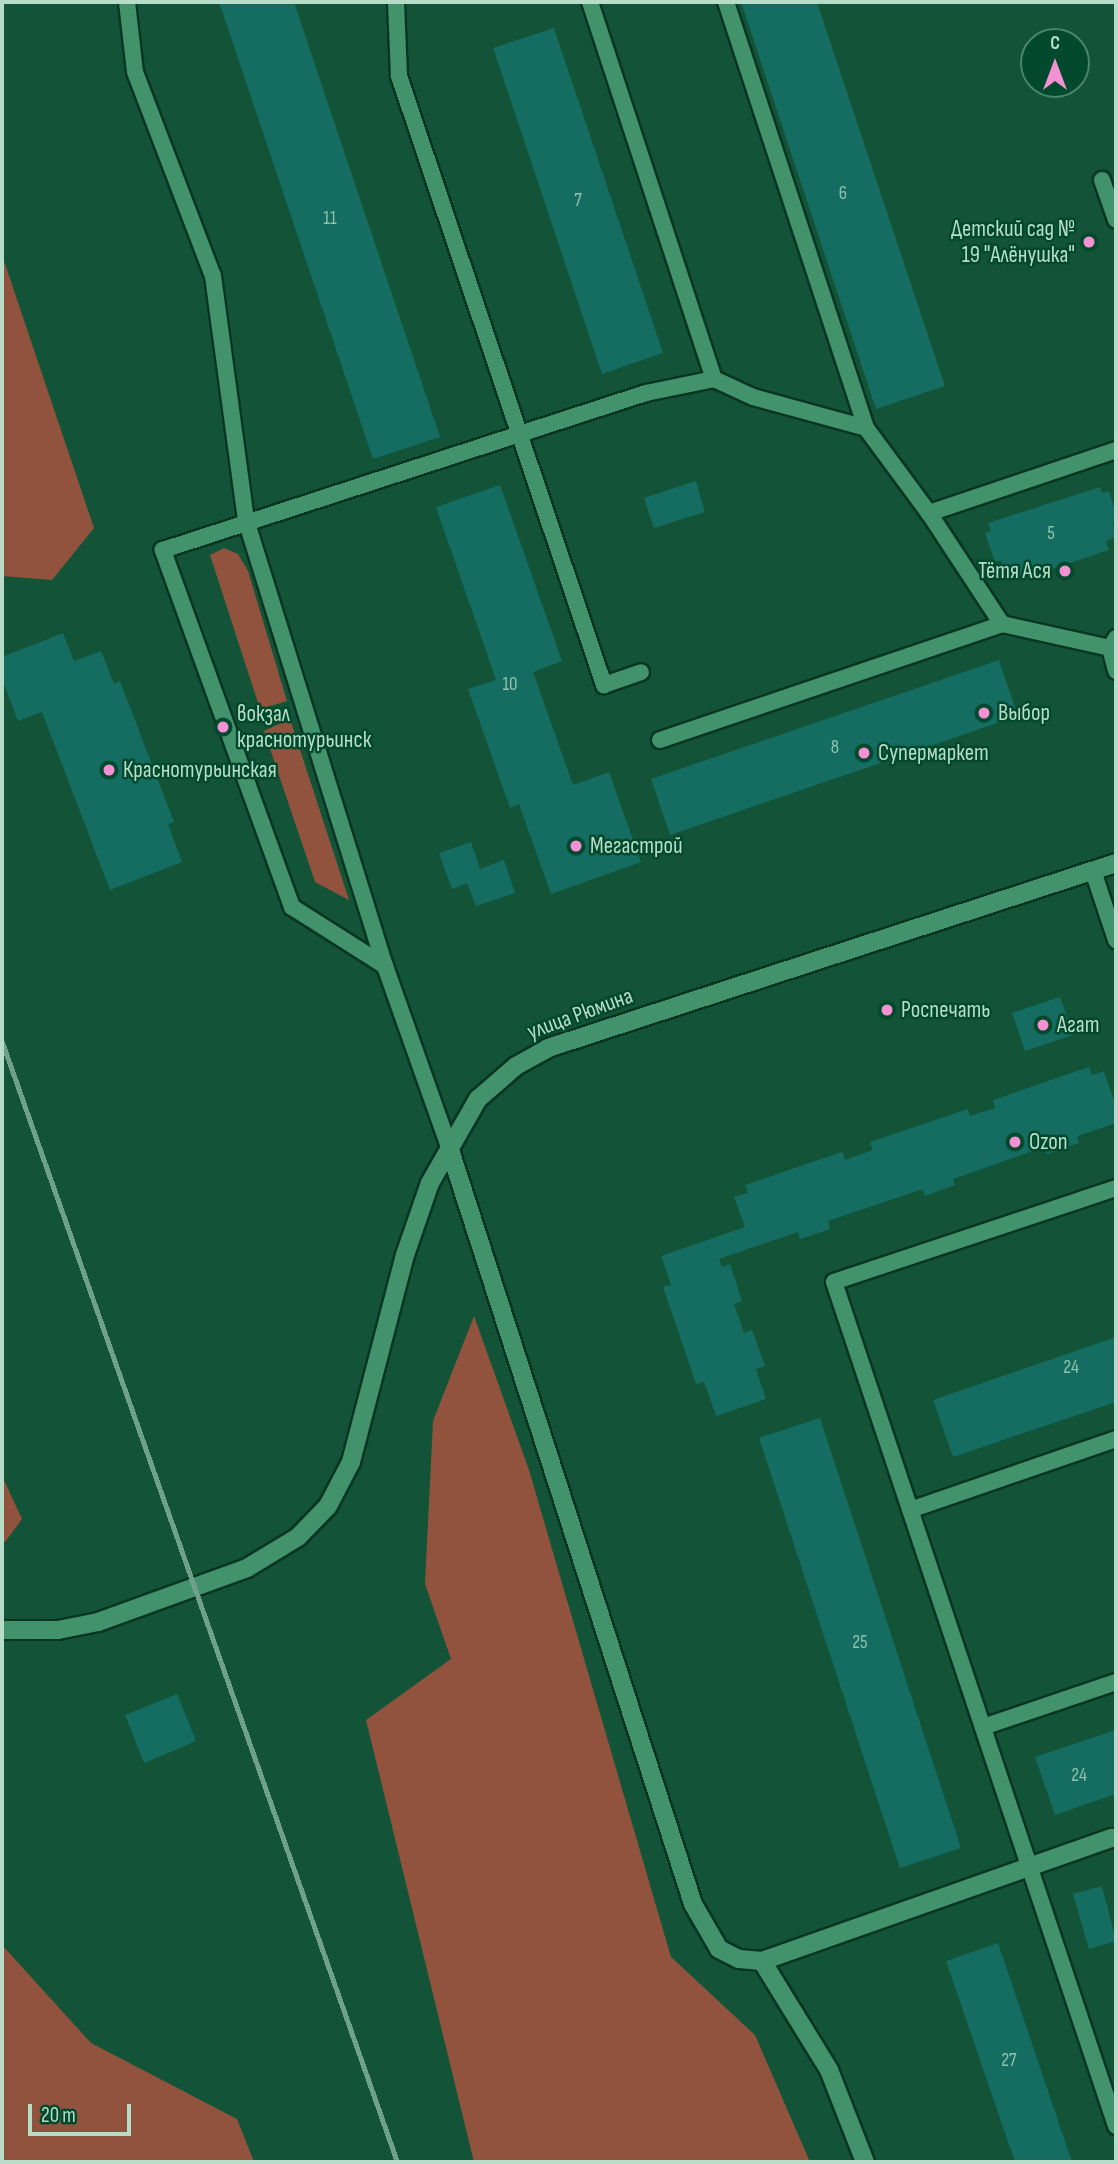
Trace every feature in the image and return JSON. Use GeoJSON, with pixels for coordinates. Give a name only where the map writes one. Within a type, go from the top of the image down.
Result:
{"type":"FeatureCollection","features":[{"type":"Feature","properties":{"kind":"street","name":"улица Рюмина"},"geometry":{"type":"LineString","coordinates":[[2,1630],[58,1630],[98,1622],[247,1569],[298,1536],[328,1506],[351,1462],[405,1255],[430,1183],[478,1099],[516,1066],[548,1048],[1116,863]]}},
{"type":"Feature","properties":{"kind":"street"},"geometry":{"type":"LineString","coordinates":[[449,1147],[693,1904],[719,1949],[738,1959],[762,1961],[1030,1867],[1114,1844]]}},
{"type":"Feature","properties":{"kind":"street"},"geometry":{"type":"LineString","coordinates":[[762,1961],[829,2070],[865,2162]]}},
{"type":"Feature","properties":{"kind":"lane"},"geometry":{"type":"LineString","coordinates":[[127,2],[135,72],[214,275],[246,520],[385,966],[449,1147]]}},
{"type":"Feature","properties":{"kind":"lane"},"geometry":{"type":"LineString","coordinates":[[396,2],[399,76],[604,685],[641,672]]}},
{"type":"Feature","properties":{"kind":"lane"},"geometry":{"type":"LineString","coordinates":[[590,2],[714,379]]}},
{"type":"Feature","properties":{"kind":"lane"},"geometry":{"type":"LineString","coordinates":[[726,2],[866,428],[929,513],[1002,624]]}},
{"type":"Feature","properties":{"kind":"lane"},"geometry":{"type":"LineString","coordinates":[[1102,180],[1116,220]]}},
{"type":"Feature","properties":{"kind":"lane"},"geometry":{"type":"LineString","coordinates":[[385,966],[292,907],[163,550],[246,520],[518,436],[646,393],[714,379],[753,397],[866,428]]}},
{"type":"Feature","properties":{"kind":"lane"},"geometry":{"type":"LineString","coordinates":[[929,513],[1116,450]]}},
{"type":"Feature","properties":{"kind":"lane"},"geometry":{"type":"LineString","coordinates":[[660,740],[1002,624],[1113,643],[1116,671]]}},
{"type":"Feature","properties":{"kind":"lane"},"geometry":{"type":"LineString","coordinates":[[1093,871],[1116,940]]}},
{"type":"Feature","properties":{"kind":"lane"},"geometry":{"type":"LineString","coordinates":[[1116,1188],[834,1282],[1116,2126]]}},
{"type":"Feature","properties":{"kind":"lane"},"geometry":{"type":"LineString","coordinates":[[911,1510],[1116,1439]]}},
{"type":"Feature","properties":{"kind":"lane"},"geometry":{"type":"LineString","coordinates":[[983,1727],[1116,1682]]}},
{"type":"Feature","properties":{"kind":"shaded area"},"geometry":{"type":"Polygon","coordinates":[[[2,255],[94,528],[52,580],[2,576],[2,255]]]}},
{"type":"Feature","properties":{"kind":"shaded area"},"geometry":{"type":"Polygon","coordinates":[[[224,548],[238,554],[248,571],[287,701],[260,709],[210,555],[224,548]]]}},
{"type":"Feature","properties":{"kind":"shaded area"},"geometry":{"type":"Polygon","coordinates":[[[290,719],[349,900],[315,882],[264,731],[290,719]]]}},
{"type":"Feature","properties":{"kind":"shaded area"},"geometry":{"type":"Polygon","coordinates":[[[474,1316],[529,1470],[671,1957],[755,2035],[810,2162],[474,2162],[366,1720],[451,1659],[425,1584],[433,1421],[474,1316]]]}},
{"type":"Feature","properties":{"kind":"shaded area"},"geometry":{"type":"Polygon","coordinates":[[[2,1476],[22,1519],[2,1546],[2,1476]]]}},
{"type":"Feature","properties":{"kind":"shaded area"},"geometry":{"type":"Polygon","coordinates":[[[2,1945],[91,2043],[237,2119],[254,2162],[2,2162],[2,1945]]]}},
{"type":"Feature","properties":{"kind":"building"},"geometry":{"type":"Polygon","coordinates":[[[219,2],[294,2],[440,437],[373,459],[219,2]]]}},
{"type":"Feature","properties":{"kind":"building"},"geometry":{"type":"Polygon","coordinates":[[[741,2],[817,2],[945,386],[876,409],[741,2]]]}},
{"type":"Feature","properties":{"kind":"building"},"geometry":{"type":"Polygon","coordinates":[[[554,28],[663,353],[602,374],[493,48],[554,28]]]}},
{"type":"Feature","properties":{"kind":"building"},"geometry":{"type":"Polygon","coordinates":[[[696,481],[705,512],[654,528],[644,498],[696,481]]]}},
{"type":"Feature","properties":{"kind":"building"},"geometry":{"type":"Polygon","coordinates":[[[500,485],[562,661],[533,672],[573,785],[609,772],[641,862],[551,894],[519,804],[510,808],[468,689],[496,680],[436,507],[500,485]]]}},
{"type":"Feature","properties":{"kind":"building"},"geometry":{"type":"Polygon","coordinates":[[[1100,487],[1102,493],[1109,491],[1116,514],[1113,524],[1116,537],[1106,541],[1109,550],[1021,579],[1018,570],[1005,574],[1001,560],[995,562],[985,533],[991,531],[988,523],[1100,487]]]}},
{"type":"Feature","properties":{"kind":"building","name":"Краснотурьинская"},"geometry":{"type":"Polygon","coordinates":[[[63,633],[74,661],[101,651],[114,684],[120,681],[174,822],[168,824],[182,862],[110,890],[42,712],[18,721],[2,679],[2,657],[63,633]]]}},
{"type":"Feature","properties":{"kind":"building"},"geometry":{"type":"Polygon","coordinates":[[[999,660],[1018,716],[670,835],[651,779],[999,660]]]}},
{"type":"Feature","properties":{"kind":"building"},"geometry":{"type":"Polygon","coordinates":[[[471,842],[480,869],[504,860],[515,893],[476,906],[467,883],[452,889],[439,853],[471,842]]]}},
{"type":"Feature","properties":{"kind":"building"},"geometry":{"type":"Polygon","coordinates":[[[1060,997],[1073,1035],[1025,1051],[1012,1013],[1060,997]]]}},
{"type":"Feature","properties":{"kind":"building"},"geometry":{"type":"Polygon","coordinates":[[[1089,1067],[1092,1075],[1104,1071],[1116,1106],[1116,1123],[1077,1136],[1079,1143],[1047,1154],[1044,1147],[953,1179],[955,1185],[925,1196],[923,1189],[828,1221],[830,1229],[800,1239],[798,1232],[719,1259],[722,1267],[730,1264],[742,1301],[734,1304],[744,1333],[752,1330],[765,1366],[756,1369],[766,1399],[716,1416],[704,1382],[696,1384],[663,1287],[671,1285],[661,1256],[745,1227],[734,1197],[748,1193],[745,1185],[842,1152],[845,1160],[873,1150],[870,1142],[968,1109],[970,1116],[995,1108],[993,1100],[1089,1067]]]}},
{"type":"Feature","properties":{"kind":"building"},"geometry":{"type":"Polygon","coordinates":[[[1116,1337],[1116,1402],[953,1457],[933,1400],[1116,1337]]]}},
{"type":"Feature","properties":{"kind":"building"},"geometry":{"type":"Polygon","coordinates":[[[820,1418],[961,1848],[900,1868],[759,1438],[820,1418]]]}},
{"type":"Feature","properties":{"kind":"building"},"geometry":{"type":"Polygon","coordinates":[[[177,1694],[196,1741],[144,1763],[125,1715],[177,1694]]]}},
{"type":"Feature","properties":{"kind":"building"},"geometry":{"type":"Polygon","coordinates":[[[1116,1730],[1116,1794],[1055,1815],[1035,1757],[1116,1730]]]}},
{"type":"Feature","properties":{"kind":"building"},"geometry":{"type":"Polygon","coordinates":[[[1102,1886],[1116,1941],[1089,1949],[1073,1894],[1102,1886]]]}},
{"type":"Feature","properties":{"kind":"building"},"geometry":{"type":"Polygon","coordinates":[[[998,1943],[1072,2162],[1015,2162],[946,1961],[998,1943]]]}},
{"type":"Feature","properties":{"kind":"railway"},"geometry":{"type":"LineString","coordinates":[[2,1042],[397,2162]]}},
{"type":"Feature","properties":{"kind":"place","name":"Детский сад № 19 \"Алёнушка\""},"geometry":{"type":"Point","coordinates":[1089,242]}},
{"type":"Feature","properties":{"kind":"place","name":"Тётя Ася"},"geometry":{"type":"Point","coordinates":[1065,571]}},
{"type":"Feature","properties":{"kind":"place","name":"Выбор"},"geometry":{"type":"Point","coordinates":[984,713]}},
{"type":"Feature","properties":{"kind":"place","name":"вокзал краснотурьинск"},"geometry":{"type":"Point","coordinates":[223,727]}},
{"type":"Feature","properties":{"kind":"place","name":"Супермаркет"},"geometry":{"type":"Point","coordinates":[864,753]}},
{"type":"Feature","properties":{"kind":"place","name":"Краснотурьинская"},"geometry":{"type":"Point","coordinates":[109,770]}},
{"type":"Feature","properties":{"kind":"place","name":"Мегастрой"},"geometry":{"type":"Point","coordinates":[576,846]}},
{"type":"Feature","properties":{"kind":"place","name":"Роспечать"},"geometry":{"type":"Point","coordinates":[887,1010]}},
{"type":"Feature","properties":{"kind":"place","name":"Агат"},"geometry":{"type":"Point","coordinates":[1043,1025]}},
{"type":"Feature","properties":{"kind":"place","name":"Ozon"},"geometry":{"type":"Point","coordinates":[1015,1142]}}]}
